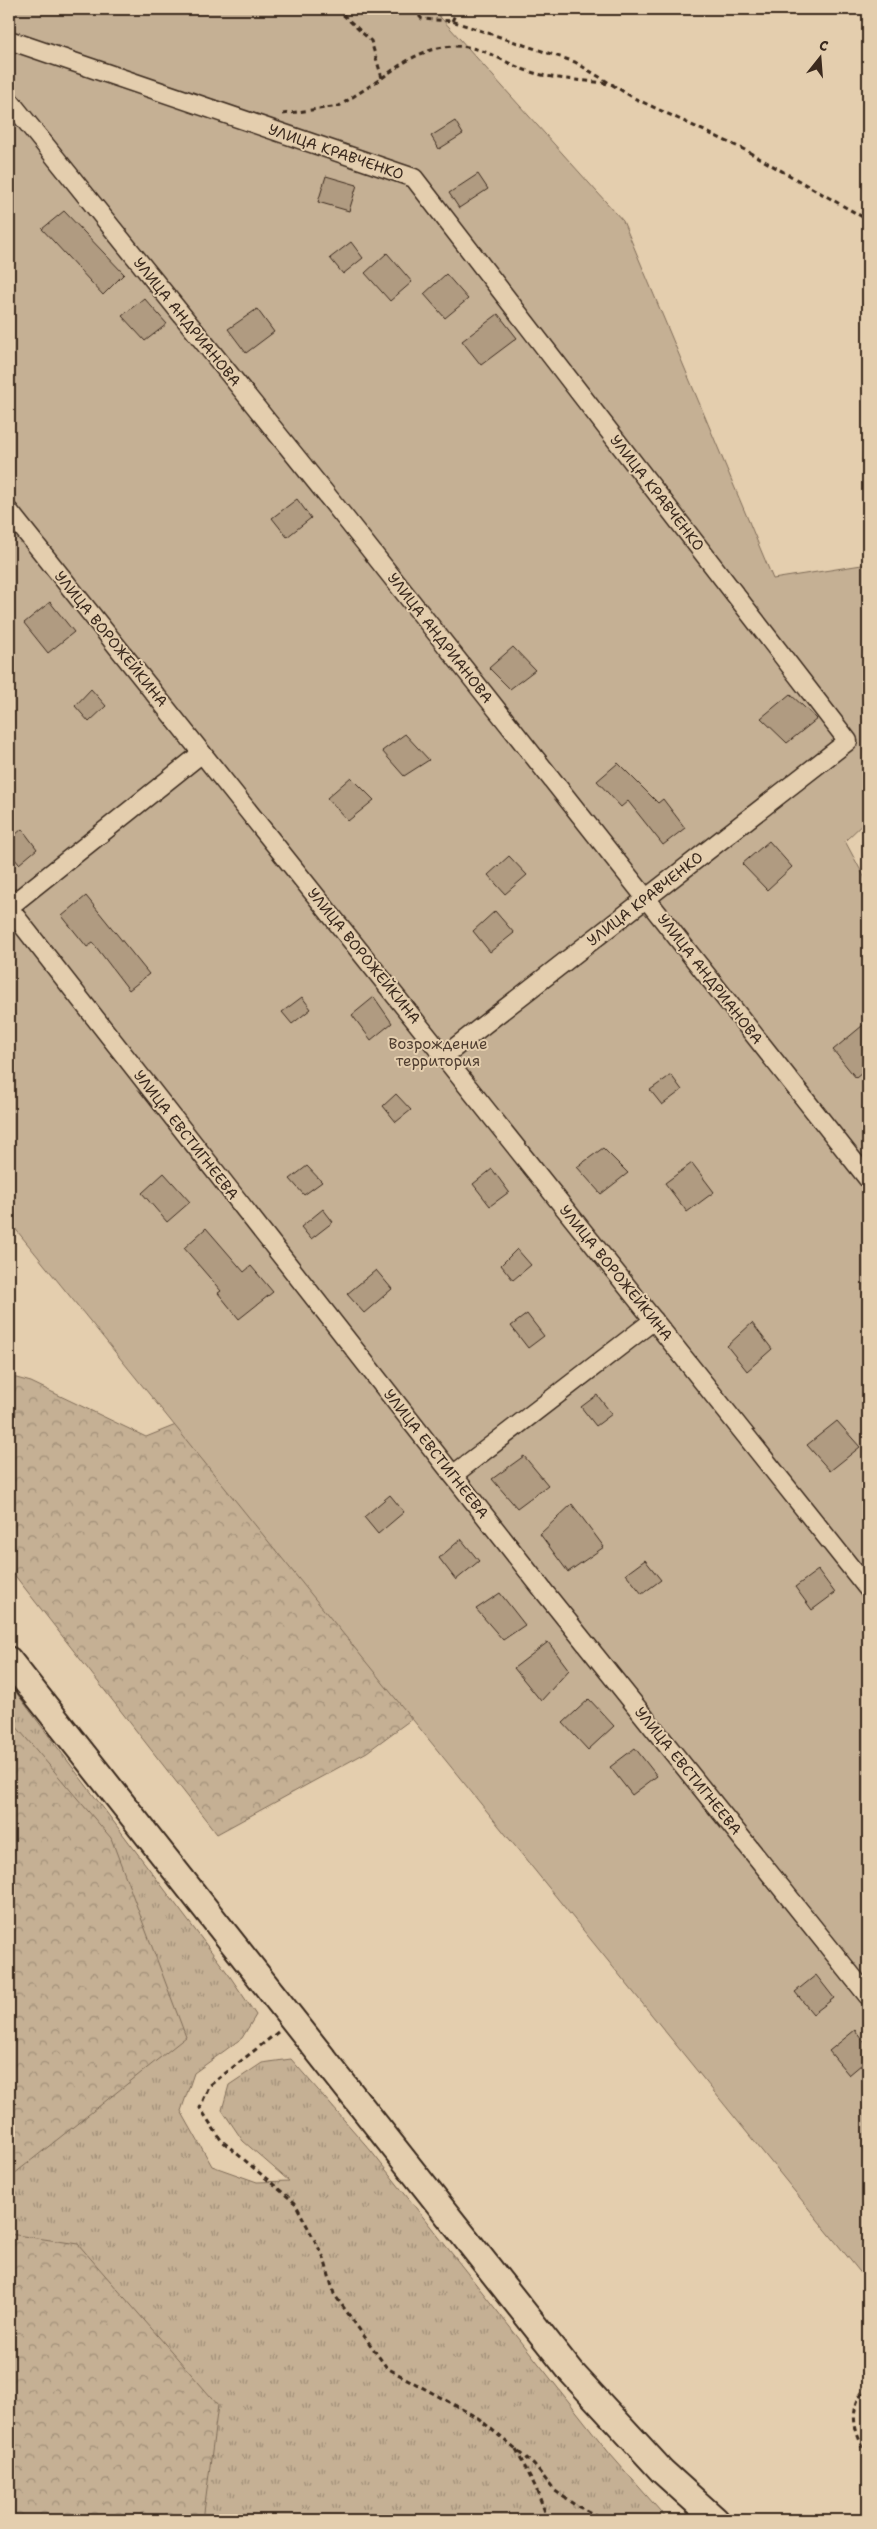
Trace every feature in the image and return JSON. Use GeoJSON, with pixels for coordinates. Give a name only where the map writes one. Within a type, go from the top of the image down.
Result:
{"type":"FeatureCollection","features":[{"type":"Feature","properties":{"kind":"main road"},"geometry":{"type":"LineString","coordinates":[[9,1660],[572,2373],[662,2472],[716,2520]]}},
{"type":"Feature","properties":{"kind":"street","name":"УЛИЦА КРАВЧЕНКО"},"geometry":{"type":"LineString","coordinates":[[9,40],[414,178],[848,741],[444,1056]]}},
{"type":"Feature","properties":{"kind":"street","name":"УЛИЦА АНДРИАНОВА"},"geometry":{"type":"LineString","coordinates":[[9,100],[340,512],[868,1179]]}},
{"type":"Feature","properties":{"kind":"street","name":"УЛИЦА ВОРОЖЕЙКИНА"},"geometry":{"type":"LineString","coordinates":[[9,511],[868,1589]]}},
{"type":"Feature","properties":{"kind":"street"},"geometry":{"type":"LineString","coordinates":[[9,907],[202,753]]}},
{"type":"Feature","properties":{"kind":"street","name":"УЛИЦА ЕВСТИГНЕЕВА"},"geometry":{"type":"LineString","coordinates":[[9,907],[453,1475],[868,1996]]}},
{"type":"Feature","properties":{"kind":"street"},"geometry":{"type":"LineString","coordinates":[[453,1475],[654,1320]]}},
{"type":"Feature","properties":{"kind":"path"},"geometry":{"type":"LineString","coordinates":[[337,9],[371,41],[382,78]]}},
{"type":"Feature","properties":{"kind":"path"},"geometry":{"type":"LineString","coordinates":[[413,9],[422,19],[452,21],[575,62],[634,98],[745,150],[798,178],[868,220]]}},
{"type":"Feature","properties":{"kind":"path"},"geometry":{"type":"LineString","coordinates":[[452,21],[458,9]]}},
{"type":"Feature","properties":{"kind":"path"},"geometry":{"type":"LineString","coordinates":[[275,114],[339,106],[382,78],[407,58],[450,45],[473,48],[529,71],[568,80],[593,80],[617,86]]}},
{"type":"Feature","properties":{"kind":"path"},"geometry":{"type":"LineString","coordinates":[[294,2019],[210,2086],[200,2108],[221,2140],[295,2203],[324,2258],[334,2294],[387,2368],[478,2418],[534,2465],[554,2490],[575,2505],[606,2520]]}},
{"type":"Feature","properties":{"kind":"path"},"geometry":{"type":"LineString","coordinates":[[868,2386],[854,2410],[854,2425],[858,2439],[868,2455]]}},
{"type":"Feature","properties":{"kind":"path"},"geometry":{"type":"LineString","coordinates":[[515,2448],[536,2488],[548,2520]]}},
{"type":"Feature","properties":{"kind":"green space","name":"Возрождение территория"},"geometry":{"type":"Polygon","coordinates":[[[9,9],[433,9],[623,221],[773,579],[868,564],[868,819],[845,841],[868,884],[868,2282],[9,1221],[9,9]]]}},
{"type":"Feature","properties":{"kind":"green space"},"geometry":{"type":"Polygon","coordinates":[[[320,1367],[451,1690],[367,1752],[217,1834],[9,1568],[9,1376],[31,1382],[146,1437],[320,1367]]]}},
{"type":"Feature","properties":{"kind":"green space"},"geometry":{"type":"Polygon","coordinates":[[[9,1683],[229,1975],[256,2015],[242,2038],[194,2073],[181,2111],[212,2166],[257,2182],[289,2181],[243,2141],[222,2110],[229,2085],[262,2063],[291,2059],[371,2151],[610,2454],[668,2520],[9,2520],[9,1683]]]}},
{"type":"Feature","properties":{"kind":"green space"},"geometry":{"type":"Polygon","coordinates":[[[9,1718],[111,1838],[186,2037],[9,2178],[9,1718]]]}},
{"type":"Feature","properties":{"kind":"green space"},"geometry":{"type":"Polygon","coordinates":[[[9,2234],[78,2244],[218,2405],[203,2520],[9,2520],[9,2234]]]}},
{"type":"Feature","properties":{"kind":"building"},"geometry":{"type":"Polygon","coordinates":[[[455,121],[463,134],[439,149],[431,136],[455,121]]]}},
{"type":"Feature","properties":{"kind":"building"},"geometry":{"type":"Polygon","coordinates":[[[478,174],[488,189],[459,208],[449,193],[478,174]]]}},
{"type":"Feature","properties":{"kind":"building"},"geometry":{"type":"Polygon","coordinates":[[[326,176],[357,185],[349,211],[318,202],[326,176]]]}},
{"type":"Feature","properties":{"kind":"building"},"geometry":{"type":"Polygon","coordinates":[[[64,211],[124,274],[103,295],[42,229],[64,211]]]}},
{"type":"Feature","properties":{"kind":"building"},"geometry":{"type":"Polygon","coordinates":[[[351,242],[363,258],[343,274],[330,258],[351,242]]]}},
{"type":"Feature","properties":{"kind":"building"},"geometry":{"type":"Polygon","coordinates":[[[387,253],[412,282],[390,301],[365,273],[387,253]]]}},
{"type":"Feature","properties":{"kind":"building"},"geometry":{"type":"Polygon","coordinates":[[[446,274],[468,299],[445,318],[424,294],[446,274]]]}},
{"type":"Feature","properties":{"kind":"building"},"geometry":{"type":"Polygon","coordinates":[[[144,298],[167,324],[145,341],[122,316],[144,298]]]}},
{"type":"Feature","properties":{"kind":"building"},"geometry":{"type":"Polygon","coordinates":[[[257,309],[274,332],[246,353],[228,329],[257,309]]]}},
{"type":"Feature","properties":{"kind":"building"},"geometry":{"type":"Polygon","coordinates":[[[498,314],[517,338],[481,365],[462,341],[498,314]]]}},
{"type":"Feature","properties":{"kind":"building"},"geometry":{"type":"Polygon","coordinates":[[[297,499],[311,518],[287,537],[272,518],[297,499]]]}},
{"type":"Feature","properties":{"kind":"building"},"geometry":{"type":"Polygon","coordinates":[[[50,602],[74,632],[48,653],[24,623],[50,602]]]}},
{"type":"Feature","properties":{"kind":"building"},"geometry":{"type":"Polygon","coordinates":[[[513,647],[535,670],[510,689],[489,668],[513,647]]]}},
{"type":"Feature","properties":{"kind":"building"},"geometry":{"type":"Polygon","coordinates":[[[91,689],[106,706],[89,722],[75,706],[91,689]]]}},
{"type":"Feature","properties":{"kind":"building"},"geometry":{"type":"Polygon","coordinates":[[[790,694],[817,719],[787,743],[761,718],[790,694]]]}},
{"type":"Feature","properties":{"kind":"building"},"geometry":{"type":"Polygon","coordinates":[[[405,734],[429,760],[404,776],[382,751],[405,734]]]}},
{"type":"Feature","properties":{"kind":"building"},"geometry":{"type":"Polygon","coordinates":[[[618,763],[658,803],[663,799],[685,828],[663,845],[628,801],[621,807],[597,781],[618,763]]]}},
{"type":"Feature","properties":{"kind":"building"},"geometry":{"type":"Polygon","coordinates":[[[351,777],[374,800],[348,821],[327,798],[351,777]]]}},
{"type":"Feature","properties":{"kind":"building"},"geometry":{"type":"Polygon","coordinates":[[[22,829],[37,849],[19,864],[9,852],[9,840],[22,829]]]}},
{"type":"Feature","properties":{"kind":"building"},"geometry":{"type":"Polygon","coordinates":[[[769,841],[792,867],[767,890],[742,864],[769,841]]]}},
{"type":"Feature","properties":{"kind":"building"},"geometry":{"type":"Polygon","coordinates":[[[509,856],[527,875],[505,894],[488,875],[509,856]]]}},
{"type":"Feature","properties":{"kind":"building"},"geometry":{"type":"Polygon","coordinates":[[[86,896],[149,974],[129,990],[93,943],[87,947],[62,916],[86,896]]]}},
{"type":"Feature","properties":{"kind":"building"},"geometry":{"type":"Polygon","coordinates":[[[495,911],[514,933],[490,952],[473,931],[495,911]]]}},
{"type":"Feature","properties":{"kind":"building"},"geometry":{"type":"Polygon","coordinates":[[[302,997],[311,1009],[292,1024],[282,1012],[302,997]]]}},
{"type":"Feature","properties":{"kind":"building"},"geometry":{"type":"Polygon","coordinates":[[[374,997],[392,1023],[371,1040],[352,1015],[374,997]]]}},
{"type":"Feature","properties":{"kind":"building"},"geometry":{"type":"Polygon","coordinates":[[[868,1021],[868,1068],[856,1078],[833,1050],[868,1021]]]}},
{"type":"Feature","properties":{"kind":"building"},"geometry":{"type":"Polygon","coordinates":[[[671,1075],[682,1090],[662,1105],[650,1090],[671,1075]]]}},
{"type":"Feature","properties":{"kind":"building"},"geometry":{"type":"Polygon","coordinates":[[[396,1094],[411,1110],[396,1122],[383,1106],[396,1094]]]}},
{"type":"Feature","properties":{"kind":"building"},"geometry":{"type":"Polygon","coordinates":[[[603,1148],[628,1173],[601,1194],[577,1167],[603,1148]]]}},
{"type":"Feature","properties":{"kind":"building"},"geometry":{"type":"Polygon","coordinates":[[[692,1163],[714,1192],[687,1212],[665,1183],[692,1163]]]}},
{"type":"Feature","properties":{"kind":"building"},"geometry":{"type":"Polygon","coordinates":[[[307,1166],[322,1182],[304,1195],[290,1179],[307,1166]]]}},
{"type":"Feature","properties":{"kind":"building"},"geometry":{"type":"Polygon","coordinates":[[[492,1169],[509,1192],[490,1206],[473,1184],[492,1169]]]}},
{"type":"Feature","properties":{"kind":"building"},"geometry":{"type":"Polygon","coordinates":[[[164,1173],[190,1202],[167,1222],[142,1193],[164,1173]]]}},
{"type":"Feature","properties":{"kind":"building"},"geometry":{"type":"Polygon","coordinates":[[[323,1209],[333,1222],[311,1239],[301,1227],[323,1209]]]}},
{"type":"Feature","properties":{"kind":"building"},"geometry":{"type":"Polygon","coordinates":[[[206,1228],[244,1272],[251,1266],[273,1292],[239,1319],[218,1293],[221,1291],[184,1248],[206,1228]]]}},
{"type":"Feature","properties":{"kind":"building"},"geometry":{"type":"Polygon","coordinates":[[[517,1249],[531,1265],[513,1280],[501,1265],[517,1249]]]}},
{"type":"Feature","properties":{"kind":"building"},"geometry":{"type":"Polygon","coordinates":[[[376,1270],[392,1289],[364,1313],[347,1294],[376,1270]]]}},
{"type":"Feature","properties":{"kind":"building"},"geometry":{"type":"Polygon","coordinates":[[[527,1314],[544,1336],[528,1348],[511,1326],[527,1314]]]}},
{"type":"Feature","properties":{"kind":"building"},"geometry":{"type":"Polygon","coordinates":[[[752,1323],[772,1349],[747,1371],[727,1346],[752,1323]]]}},
{"type":"Feature","properties":{"kind":"building"},"geometry":{"type":"Polygon","coordinates":[[[597,1395],[612,1414],[596,1426],[581,1407],[597,1395]]]}},
{"type":"Feature","properties":{"kind":"building"},"geometry":{"type":"Polygon","coordinates":[[[837,1421],[860,1447],[830,1471],[807,1445],[837,1421]]]}},
{"type":"Feature","properties":{"kind":"building"},"geometry":{"type":"Polygon","coordinates":[[[524,1456],[548,1485],[517,1508],[492,1479],[524,1456]]]}},
{"type":"Feature","properties":{"kind":"building"},"geometry":{"type":"Polygon","coordinates":[[[390,1495],[404,1512],[378,1534],[364,1517],[390,1495]]]}},
{"type":"Feature","properties":{"kind":"building"},"geometry":{"type":"Polygon","coordinates":[[[572,1504],[604,1547],[568,1572],[540,1534],[572,1504]]]}},
{"type":"Feature","properties":{"kind":"building"},"geometry":{"type":"Polygon","coordinates":[[[461,1539],[479,1561],[456,1580],[439,1558],[461,1539]]]}},
{"type":"Feature","properties":{"kind":"building"},"geometry":{"type":"Polygon","coordinates":[[[645,1560],[661,1580],[642,1594],[626,1574],[645,1560]]]}},
{"type":"Feature","properties":{"kind":"building"},"geometry":{"type":"Polygon","coordinates":[[[818,1570],[835,1593],[812,1610],[795,1587],[818,1570]]]}},
{"type":"Feature","properties":{"kind":"building"},"geometry":{"type":"Polygon","coordinates":[[[500,1593],[525,1625],[503,1640],[476,1609],[500,1593]]]}},
{"type":"Feature","properties":{"kind":"building"},"geometry":{"type":"Polygon","coordinates":[[[548,1642],[569,1670],[541,1701],[514,1668],[548,1642]]]}},
{"type":"Feature","properties":{"kind":"building"},"geometry":{"type":"Polygon","coordinates":[[[589,1699],[614,1726],[588,1750],[563,1723],[589,1699]]]}},
{"type":"Feature","properties":{"kind":"building"},"geometry":{"type":"Polygon","coordinates":[[[635,1748],[657,1776],[632,1795],[610,1767],[635,1748]]]}},
{"type":"Feature","properties":{"kind":"building"},"geometry":{"type":"Polygon","coordinates":[[[816,1975],[834,1998],[813,2014],[795,1992],[816,1975]]]}},
{"type":"Feature","properties":{"kind":"building"},"geometry":{"type":"Polygon","coordinates":[[[855,2030],[868,2047],[868,2059],[849,2075],[829,2051],[855,2030]]]}}]}
